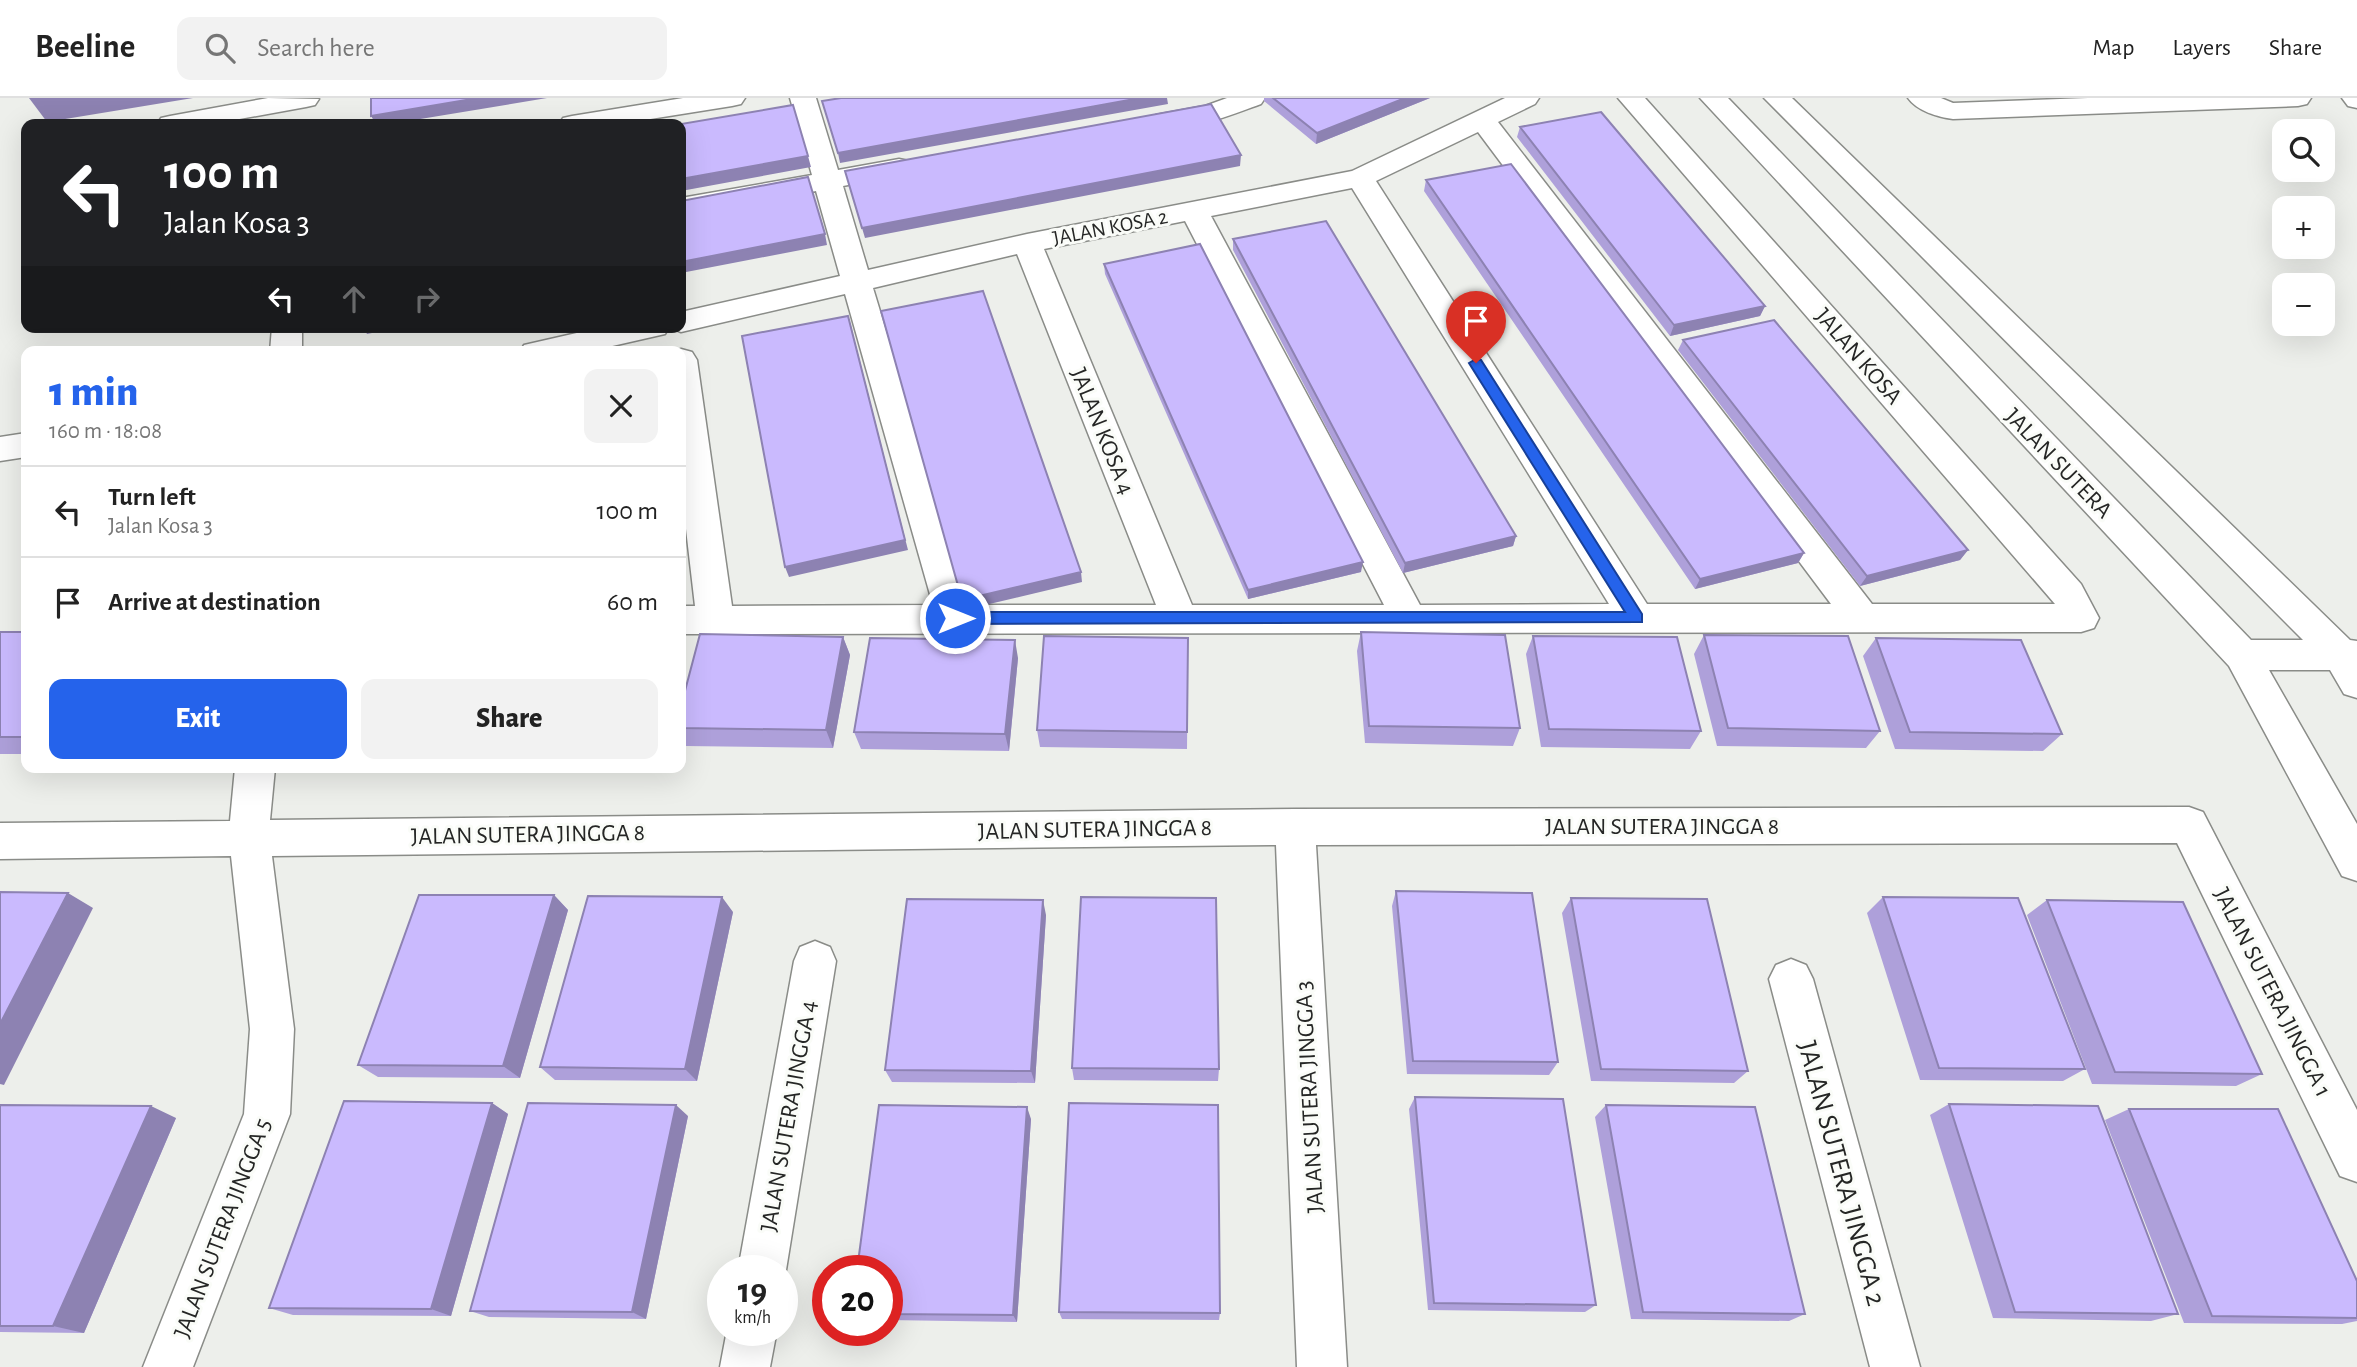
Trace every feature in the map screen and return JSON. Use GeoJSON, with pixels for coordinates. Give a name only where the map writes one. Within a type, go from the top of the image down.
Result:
{"type":"FeatureCollection","features":[{"type":"Feature","properties":{"kind":"street"},"geometry":{"type":"LineString","coordinates":[[196,119],[306,98],[304,119]]}},
{"type":"Feature","properties":{"kind":"street"},"geometry":{"type":"LineString","coordinates":[[603,119],[732,98]]}},
{"type":"Feature","properties":{"kind":"street"},"geometry":{"type":"LineString","coordinates":[[803,98],[955,618]]}},
{"type":"Feature","properties":{"kind":"street"},"geometry":{"type":"LineString","coordinates":[[1145,125],[1212,113],[1252,98]]}},
{"type":"Feature","properties":{"kind":"street","name":"JALAN KOSA 2"},"geometry":{"type":"LineString","coordinates":[[686,321],[1027,243],[1360,178],[1526,98]]}},
{"type":"Feature","properties":{"kind":"street","name":"JALAN KOSA"},"geometry":{"type":"LineString","coordinates":[[1632,98],[2068,593],[2081,618],[1861,618]]}},
{"type":"Feature","properties":{"kind":"street","name":"JALAN SUTERA"},"geometry":{"type":"LineString","coordinates":[[1713,98],[2242,655],[2357,863]]}},
{"type":"Feature","properties":{"kind":"street"},"geometry":{"type":"LineString","coordinates":[[1777,98],[2351,664]]}},
{"type":"Feature","properties":{"kind":"street"},"geometry":{"type":"LineString","coordinates":[[1929,102],[1953,111],[2125,101],[2298,98]]}},
{"type":"Feature","properties":{"kind":"street"},"geometry":{"type":"LineString","coordinates":[[1482,119],[1861,618]]}},
{"type":"Feature","properties":{"kind":"street"},"geometry":{"type":"LineString","coordinates":[[686,206],[918,164]]}},
{"type":"Feature","properties":{"kind":"street"},"geometry":{"type":"LineString","coordinates":[[1360,178],[1636,618]]}},
{"type":"Feature","properties":{"kind":"street"},"geometry":{"type":"LineString","coordinates":[[1194,211],[1409,618]]}},
{"type":"Feature","properties":{"kind":"street","name":"JALAN KOSA 4"},"geometry":{"type":"LineString","coordinates":[[1027,243],[1179,618]]}},
{"type":"Feature","properties":{"kind":"street"},"geometry":{"type":"LineString","coordinates":[[563,346],[625,333]]}},
{"type":"Feature","properties":{"kind":"street"},"geometry":{"type":"LineString","coordinates":[[686,436],[698,618],[1861,618]]}},
{"type":"Feature","properties":{"kind":"street"},"geometry":{"type":"LineString","coordinates":[[0,449],[21,446]]}},
{"type":"Feature","properties":{"kind":"street"},"geometry":{"type":"LineString","coordinates":[[2242,655],[2351,664]]}},
{"type":"Feature","properties":{"kind":"street","name":"JALAN SUTERA JINGGA 5"},"geometry":{"type":"LineString","coordinates":[[168,1367],[267,1114],[272,1029],[249,836],[255,773]]}},
{"type":"Feature","properties":{"kind":"street","name":"JALAN SUTERA JINGGA 8"},"geometry":{"type":"LineString","coordinates":[[0,841],[249,836],[1295,827],[2189,825]]}},
{"type":"Feature","properties":{"kind":"street","name":"JALAN SUTERA JINGGA 1"},"geometry":{"type":"LineString","coordinates":[[2189,825],[2357,1159]]}},
{"type":"Feature","properties":{"kind":"street","name":"JALAN SUTERA JINGGA 3"},"geometry":{"type":"LineString","coordinates":[[1295,827],[1322,1367]]}},
{"type":"Feature","properties":{"kind":"street","name":"JALAN SUTERA JINGGA 4"},"geometry":{"type":"LineString","coordinates":[[765,1255],[815,961]]}},
{"type":"Feature","properties":{"kind":"street","name":"JALAN SUTERA JINGGA 2"},"geometry":{"type":"LineString","coordinates":[[1791,979],[1895,1367]]}},
{"type":"Feature","properties":{"kind":"street"},"geometry":{"type":"LineString","coordinates":[[745,1367],[749,1346]]}},
{"type":"Feature","properties":{"kind":"building"},"geometry":{"type":"Polygon","coordinates":[[[371,98],[478,98],[371,116],[371,98]]]}},
{"type":"Feature","properties":{"kind":"building"},"geometry":{"type":"Polygon","coordinates":[[[841,98],[1140,98],[838,153],[822,101],[841,98]]]}},
{"type":"Feature","properties":{"kind":"building"},"geometry":{"type":"Polygon","coordinates":[[[1273,98],[1405,98],[1317,133],[1273,98]]]}},
{"type":"Feature","properties":{"kind":"building"},"geometry":{"type":"Polygon","coordinates":[[[1211,104],[1241,155],[862,228],[845,171],[1211,104]]]}},
{"type":"Feature","properties":{"kind":"building"},"geometry":{"type":"Polygon","coordinates":[[[793,105],[808,156],[686,178],[686,123],[793,105]]]}},
{"type":"Feature","properties":{"kind":"building"},"geometry":{"type":"Polygon","coordinates":[[[1601,112],[1765,306],[1674,325],[1520,127],[1601,112]]]}},
{"type":"Feature","properties":{"kind":"building"},"geometry":{"type":"Polygon","coordinates":[[[1511,164],[1804,553],[1700,579],[1426,180],[1511,164]]]}},
{"type":"Feature","properties":{"kind":"building"},"geometry":{"type":"Polygon","coordinates":[[[808,177],[825,234],[686,261],[686,200],[808,177]]]}},
{"type":"Feature","properties":{"kind":"building"},"geometry":{"type":"Polygon","coordinates":[[[1326,221],[1516,536],[1405,563],[1233,239],[1326,221]]]}},
{"type":"Feature","properties":{"kind":"building"},"geometry":{"type":"Polygon","coordinates":[[[1200,244],[1363,562],[1248,590],[1104,264],[1200,244]]]}},
{"type":"Feature","properties":{"kind":"building"},"geometry":{"type":"Polygon","coordinates":[[[983,291],[1081,572],[962,600],[881,311],[983,291]]]}},
{"type":"Feature","properties":{"kind":"building"},"geometry":{"type":"Polygon","coordinates":[[[848,316],[905,540],[785,567],[742,336],[848,316]]]}},
{"type":"Feature","properties":{"kind":"building"},"geometry":{"type":"Polygon","coordinates":[[[1774,320],[1968,550],[1867,576],[1683,340],[1774,320]]]}},
{"type":"Feature","properties":{"kind":"building"},"geometry":{"type":"Polygon","coordinates":[[[0,632],[21,632],[21,737],[0,737],[0,632]]]}},
{"type":"Feature","properties":{"kind":"building"},"geometry":{"type":"Polygon","coordinates":[[[1361,632],[1505,635],[1520,728],[1369,726],[1361,632]]]}},
{"type":"Feature","properties":{"kind":"building"},"geometry":{"type":"Polygon","coordinates":[[[700,634],[843,637],[826,730],[686,728],[686,687],[700,634]]]}},
{"type":"Feature","properties":{"kind":"building"},"geometry":{"type":"Polygon","coordinates":[[[1704,635],[1848,636],[1880,731],[1728,728],[1704,635]]]}},
{"type":"Feature","properties":{"kind":"building"},"geometry":{"type":"Polygon","coordinates":[[[1044,636],[1188,638],[1187,732],[1037,730],[1044,636]]]}},
{"type":"Feature","properties":{"kind":"building"},"geometry":{"type":"Polygon","coordinates":[[[1533,636],[1677,637],[1701,731],[1549,729],[1533,636]]]}},
{"type":"Feature","properties":{"kind":"building"},"geometry":{"type":"Polygon","coordinates":[[[870,638],[1015,640],[1005,734],[854,732],[870,638]]]}},
{"type":"Feature","properties":{"kind":"building"},"geometry":{"type":"Polygon","coordinates":[[[1876,638],[2021,640],[2062,734],[1910,732],[1876,638]]]}},
{"type":"Feature","properties":{"kind":"building"},"geometry":{"type":"Polygon","coordinates":[[[1396,891],[1532,893],[1558,1062],[1413,1061],[1396,891]]]}},
{"type":"Feature","properties":{"kind":"building"},"geometry":{"type":"Polygon","coordinates":[[[0,892],[68,893],[0,1024],[0,892]]]}},
{"type":"Feature","properties":{"kind":"building"},"geometry":{"type":"Polygon","coordinates":[[[419,895],[554,895],[503,1066],[358,1065],[419,895]]]}},
{"type":"Feature","properties":{"kind":"building"},"geometry":{"type":"Polygon","coordinates":[[[588,896],[722,897],[685,1069],[540,1067],[588,896]]]}},
{"type":"Feature","properties":{"kind":"building"},"geometry":{"type":"Polygon","coordinates":[[[1081,897],[1216,898],[1219,1069],[1072,1068],[1081,897]]]}},
{"type":"Feature","properties":{"kind":"building"},"geometry":{"type":"Polygon","coordinates":[[[1883,897],[2018,898],[2085,1069],[1939,1068],[1883,897]]]}},
{"type":"Feature","properties":{"kind":"building"},"geometry":{"type":"Polygon","coordinates":[[[1571,898],[1707,899],[1748,1071],[1601,1069],[1571,898]]]}},
{"type":"Feature","properties":{"kind":"building"},"geometry":{"type":"Polygon","coordinates":[[[907,899],[1043,900],[1031,1071],[885,1070],[907,899]]]}},
{"type":"Feature","properties":{"kind":"building"},"geometry":{"type":"Polygon","coordinates":[[[2047,900],[2183,902],[2262,1074],[2115,1072],[2047,900]]]}},
{"type":"Feature","properties":{"kind":"building"},"geometry":{"type":"Polygon","coordinates":[[[1415,1097],[1563,1099],[1596,1305],[1434,1303],[1415,1097]]]}},
{"type":"Feature","properties":{"kind":"building"},"geometry":{"type":"Polygon","coordinates":[[[344,1101],[492,1103],[431,1309],[269,1308],[344,1101]]]}},
{"type":"Feature","properties":{"kind":"building"},"geometry":{"type":"Polygon","coordinates":[[[528,1103],[676,1105],[632,1312],[470,1311],[528,1103]]]}},
{"type":"Feature","properties":{"kind":"building"},"geometry":{"type":"Polygon","coordinates":[[[1069,1103],[1218,1105],[1220,1313],[1059,1312],[1069,1103]]]}},
{"type":"Feature","properties":{"kind":"building"},"geometry":{"type":"Polygon","coordinates":[[[1949,1104],[2098,1106],[2178,1314],[2015,1312],[1949,1104]]]}},
{"type":"Feature","properties":{"kind":"building"},"geometry":{"type":"Polygon","coordinates":[[[0,1105],[151,1106],[53,1326],[0,1326],[0,1105]]]}},
{"type":"Feature","properties":{"kind":"building"},"geometry":{"type":"Polygon","coordinates":[[[879,1105],[1027,1107],[1013,1315],[903,1314],[903,1255],[859,1255],[879,1105]]]}},
{"type":"Feature","properties":{"kind":"building"},"geometry":{"type":"Polygon","coordinates":[[[1606,1105],[1755,1107],[1805,1314],[1643,1312],[1606,1105]]]}},
{"type":"Feature","properties":{"kind":"building"},"geometry":{"type":"Polygon","coordinates":[[[2129,1109],[2278,1109],[2357,1281],[2357,1318],[2212,1316],[2129,1109]]]}},
{"type":"Feature","properties":{"kind":"route"},"geometry":{"type":"LineString","coordinates":[[955,618],[1636,618],[1476,363]]}}]}
